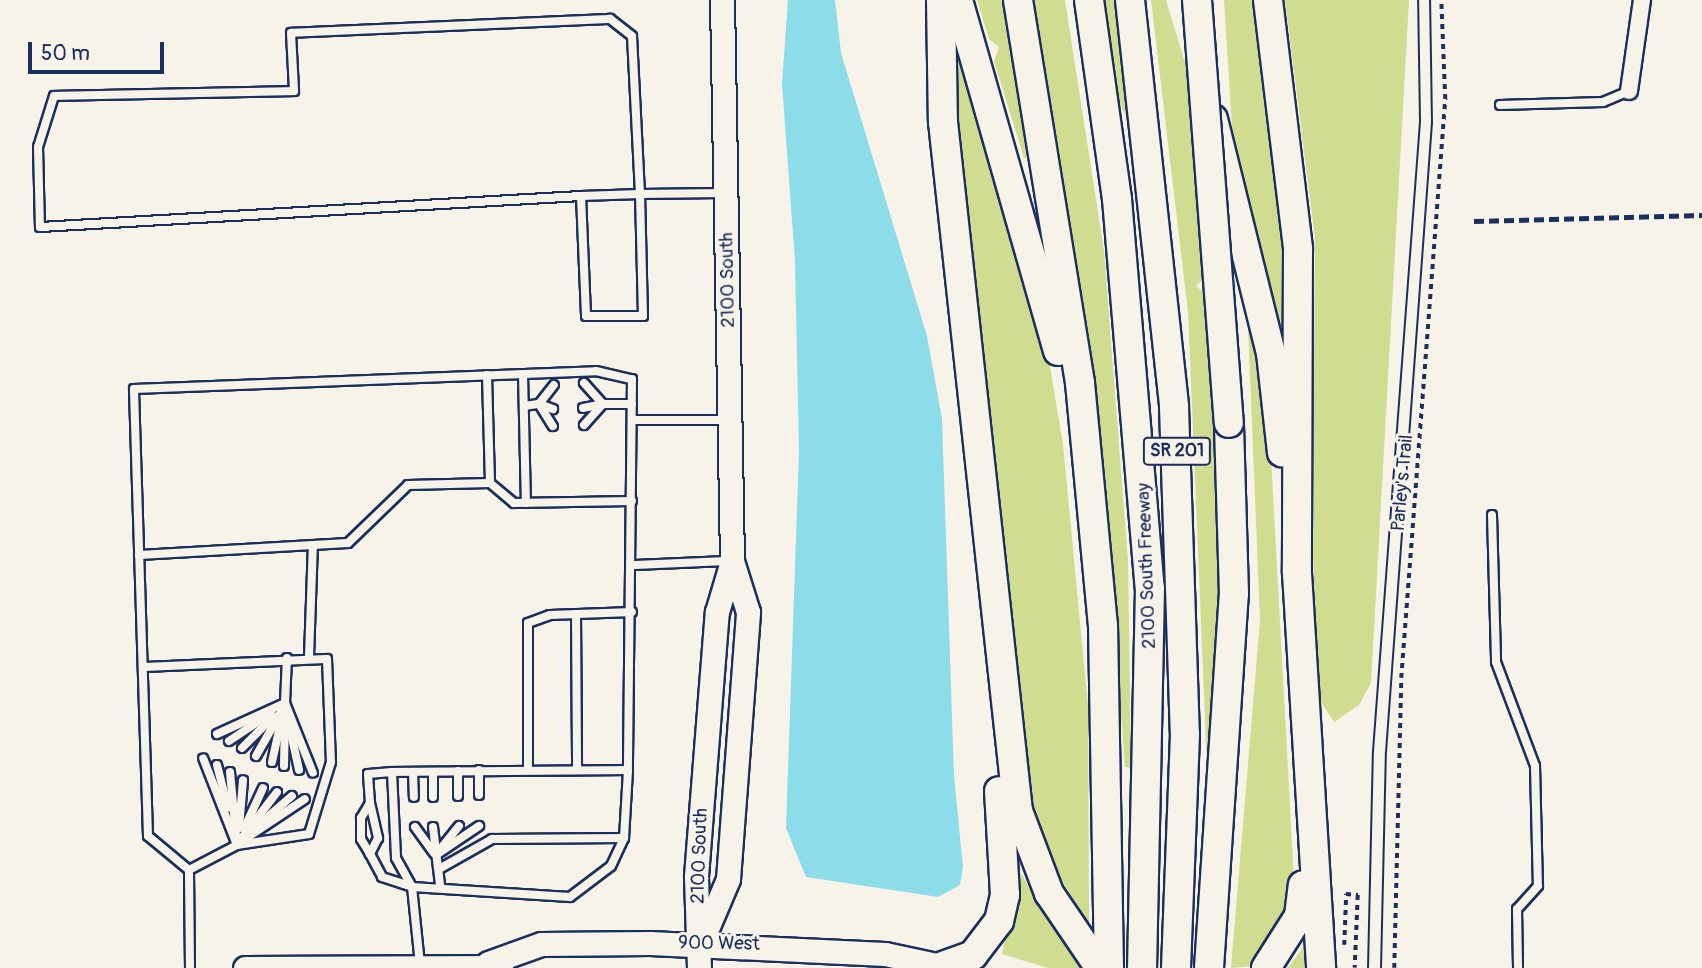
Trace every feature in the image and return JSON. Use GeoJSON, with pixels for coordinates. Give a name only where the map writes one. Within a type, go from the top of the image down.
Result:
{"type":"FeatureCollection","features":[{"type":"Feature","properties":{"kind":"highway"},"geometry":{"type":"LineString","coordinates":[[941,0],[943,122],[998,652],[1024,836],[1049,893],[1100,968]]}},
{"type":"Feature","properties":{"kind":"highway"},"geometry":{"type":"LineString","coordinates":[[958,0],[1074,386]]}},
{"type":"Feature","properties":{"kind":"highway"},"geometry":{"type":"LineString","coordinates":[[1018,0],[1086,470],[1102,625],[1109,968]]}},
{"type":"Feature","properties":{"kind":"highway","name":"2100 South Freeway"},"geometry":{"type":"LineString","coordinates":[[1089,0],[1117,199],[1143,475],[1151,644],[1142,968]]}},
{"type":"Feature","properties":{"kind":"highway","name":"2100 South Freeway"},"geometry":{"type":"LineString","coordinates":[[1130,0],[1174,407],[1185,734],[1177,968]]}},
{"type":"Feature","properties":{"kind":"highway"},"geometry":{"type":"LineString","coordinates":[[1183,0],[1271,353],[1297,573]]}},
{"type":"Feature","properties":{"kind":"highway"},"geometry":{"type":"LineString","coordinates":[[1198,0],[1229,423],[1234,594],[1209,968]]}},
{"type":"Feature","properties":{"kind":"highway"},"geometry":{"type":"LineString","coordinates":[[1268,0],[1298,249],[1297,573],[1309,848],[1332,962]]}},
{"type":"Feature","properties":{"kind":"highway"},"geometry":{"type":"LineString","coordinates":[[947,967],[984,946],[1003,909],[998,652]]}},
{"type":"Feature","properties":{"kind":"highway"},"geometry":{"type":"LineString","coordinates":[[1266,968],[1299,916],[1309,848]]}},
{"type":"Feature","properties":{"kind":"main road","name":"2100 South"},"geometry":{"type":"LineString","coordinates":[[699,968],[701,944],[696,876],[717,612],[732,561],[722,0]]}},
{"type":"Feature","properties":{"kind":"main road","name":"2100 South"},"geometry":{"type":"LineString","coordinates":[[701,944],[728,879],[748,612],[732,561]]}},
{"type":"Feature","properties":{"kind":"main road","name":"900 West"},"geometry":{"type":"LineString","coordinates":[[246,968],[494,966],[541,944],[701,944],[885,954],[947,967]]}},
{"type":"Feature","properties":{"kind":"street"},"geometry":{"type":"LineString","coordinates":[[1629,91],[1642,0]]}},
{"type":"Feature","properties":{"kind":"lane"},"geometry":{"type":"LineString","coordinates":[[581,195],[586,316],[643,316],[640,194],[632,36],[610,19],[291,33],[294,91],[54,96],[38,147],[40,228],[581,195],[640,194],[726,192]]}},
{"type":"Feature","properties":{"kind":"lane"},"geometry":{"type":"LineString","coordinates":[[1500,105],[1603,102],[1629,91]]}},
{"type":"Feature","properties":{"kind":"lane"},"geometry":{"type":"LineString","coordinates":[[190,968],[189,870],[148,836],[134,389],[596,371],[632,379],[633,565],[628,771],[624,838],[611,866],[570,897],[440,885],[412,887],[382,877],[361,839],[361,818],[370,803]]}},
{"type":"Feature","properties":{"kind":"lane"},"geometry":{"type":"LineString","coordinates":[[523,374],[526,503]]}},
{"type":"Feature","properties":{"kind":"lane"},"geometry":{"type":"LineString","coordinates":[[487,375],[490,483]]}},
{"type":"Feature","properties":{"kind":"lane"},"geometry":{"type":"LineString","coordinates":[[584,383],[603,404]]}},
{"type":"Feature","properties":{"kind":"lane"},"geometry":{"type":"LineString","coordinates":[[539,404],[554,385]]}},
{"type":"Feature","properties":{"kind":"lane"},"geometry":{"type":"LineString","coordinates":[[584,394],[603,404]]}},
{"type":"Feature","properties":{"kind":"lane"},"geometry":{"type":"LineString","coordinates":[[539,404],[554,396]]}},
{"type":"Feature","properties":{"kind":"lane"},"geometry":{"type":"LineString","coordinates":[[524,405],[539,404],[553,409]]}},
{"type":"Feature","properties":{"kind":"lane"},"geometry":{"type":"LineString","coordinates":[[539,404],[553,426]]}},
{"type":"Feature","properties":{"kind":"lane"},"geometry":{"type":"LineString","coordinates":[[583,408],[603,404],[632,404]]}},
{"type":"Feature","properties":{"kind":"lane"},"geometry":{"type":"LineString","coordinates":[[584,425],[603,404]]}},
{"type":"Feature","properties":{"kind":"lane"},"geometry":{"type":"LineString","coordinates":[[632,420],[731,420]]}},
{"type":"Feature","properties":{"kind":"lane"},"geometry":{"type":"LineString","coordinates":[[139,555],[348,542],[408,485],[490,483],[514,503],[632,501]]}},
{"type":"Feature","properties":{"kind":"lane"},"geometry":{"type":"LineString","coordinates":[[1492,516],[1496,662],[1535,766],[1538,886],[1517,909],[1518,968]]}},
{"type":"Feature","properties":{"kind":"lane"},"geometry":{"type":"LineString","coordinates":[[309,657],[313,545]]}},
{"type":"Feature","properties":{"kind":"lane"},"geometry":{"type":"LineString","coordinates":[[633,565],[732,561]]}},
{"type":"Feature","properties":{"kind":"lane"},"geometry":{"type":"LineString","coordinates":[[528,770],[528,623],[576,614],[632,611]]}},
{"type":"Feature","properties":{"kind":"lane"},"geometry":{"type":"LineString","coordinates":[[576,614],[577,770]]}},
{"type":"Feature","properties":{"kind":"lane"},"geometry":{"type":"LineString","coordinates":[[142,667],[309,657],[327,659],[331,762],[309,834],[237,845]]}},
{"type":"Feature","properties":{"kind":"lane"},"geometry":{"type":"LineString","coordinates":[[284,766],[287,658]]}},
{"type":"Feature","properties":{"kind":"lane"},"geometry":{"type":"LineString","coordinates":[[217,734],[285,704]]}},
{"type":"Feature","properties":{"kind":"lane"},"geometry":{"type":"LineString","coordinates":[[229,741],[285,704]]}},
{"type":"Feature","properties":{"kind":"lane"},"geometry":{"type":"LineString","coordinates":[[242,748],[285,704]]}},
{"type":"Feature","properties":{"kind":"lane"},"geometry":{"type":"LineString","coordinates":[[256,756],[285,704]]}},
{"type":"Feature","properties":{"kind":"lane"},"geometry":{"type":"LineString","coordinates":[[272,762],[285,704]]}},
{"type":"Feature","properties":{"kind":"lane"},"geometry":{"type":"LineString","coordinates":[[285,704],[299,769]]}},
{"type":"Feature","properties":{"kind":"lane"},"geometry":{"type":"LineString","coordinates":[[285,704],[313,773]]}},
{"type":"Feature","properties":{"kind":"lane"},"geometry":{"type":"LineString","coordinates":[[203,758],[237,845]]}},
{"type":"Feature","properties":{"kind":"lane"},"geometry":{"type":"LineString","coordinates":[[216,765],[237,845]]}},
{"type":"Feature","properties":{"kind":"lane"},"geometry":{"type":"LineString","coordinates":[[370,854],[378,838],[370,803],[368,774],[479,770],[628,771]]}},
{"type":"Feature","properties":{"kind":"lane"},"geometry":{"type":"LineString","coordinates":[[479,770],[479,795]]}},
{"type":"Feature","properties":{"kind":"lane"},"geometry":{"type":"LineString","coordinates":[[457,771],[458,796]]}},
{"type":"Feature","properties":{"kind":"lane"},"geometry":{"type":"LineString","coordinates":[[230,772],[237,845]]}},
{"type":"Feature","properties":{"kind":"lane"},"geometry":{"type":"LineString","coordinates":[[392,772],[396,858],[412,887],[430,966]]}},
{"type":"Feature","properties":{"kind":"lane"},"geometry":{"type":"LineString","coordinates":[[413,772],[414,797]]}},
{"type":"Feature","properties":{"kind":"lane"},"geometry":{"type":"LineString","coordinates":[[433,772],[433,797]]}},
{"type":"Feature","properties":{"kind":"lane"},"geometry":{"type":"LineString","coordinates":[[237,845],[243,780]]}},
{"type":"Feature","properties":{"kind":"lane"},"geometry":{"type":"LineString","coordinates":[[237,845],[263,788]]}},
{"type":"Feature","properties":{"kind":"lane"},"geometry":{"type":"LineString","coordinates":[[237,845],[277,792]]}},
{"type":"Feature","properties":{"kind":"lane"},"geometry":{"type":"LineString","coordinates":[[237,845],[292,796]]}},
{"type":"Feature","properties":{"kind":"lane"},"geometry":{"type":"LineString","coordinates":[[189,870],[237,845],[305,799]]}},
{"type":"Feature","properties":{"kind":"lane"},"geometry":{"type":"LineString","coordinates":[[436,855],[479,825]]}},
{"type":"Feature","properties":{"kind":"lane"},"geometry":{"type":"LineString","coordinates":[[436,855],[459,826]]}},
{"type":"Feature","properties":{"kind":"lane"},"geometry":{"type":"LineString","coordinates":[[415,827],[436,855]]}},
{"type":"Feature","properties":{"kind":"lane"},"geometry":{"type":"LineString","coordinates":[[433,827],[440,885]]}},
{"type":"Feature","properties":{"kind":"lane"},"geometry":{"type":"LineString","coordinates":[[439,869],[492,839],[624,838]]}},
{"type":"Feature","properties":{"kind":"path","name":"Parley's Trail"},"geometry":{"type":"LineString","coordinates":[[1394,968],[1401,678],[1445,99],[1441,0]]}},
{"type":"Feature","properties":{"kind":"path"},"geometry":{"type":"LineString","coordinates":[[1332,962],[1346,894],[1358,895],[1354,968]]}},
{"type":"Feature","properties":{"kind":"green space"},"geometry":{"type":"Polygon","coordinates":[[[977,0],[1009,0],[1032,157],[1024,158],[994,61],[999,47],[989,39],[977,0]]]}},
{"type":"Feature","properties":{"kind":"green space"},"geometry":{"type":"Polygon","coordinates":[[[1034,0],[1065,0],[1104,251],[1128,560],[1131,768],[1125,767],[1103,470],[1034,0]]]}},
{"type":"Feature","properties":{"kind":"green space"},"geometry":{"type":"Polygon","coordinates":[[[1105,0],[1114,0],[1131,128],[1119,101],[1105,0]]]}},
{"type":"Feature","properties":{"kind":"green space"},"geometry":{"type":"Polygon","coordinates":[[[1151,0],[1166,0],[1196,99],[1207,277],[1196,286],[1208,296],[1225,548],[1207,766],[1188,312],[1151,0]]]}},
{"type":"Feature","properties":{"kind":"green space"},"geometry":{"type":"Polygon","coordinates":[[[1224,0],[1260,0],[1282,165],[1290,336],[1284,336],[1233,143],[1224,0]]]}},
{"type":"Feature","properties":{"kind":"green space"},"geometry":{"type":"Polygon","coordinates":[[[1285,0],[1409,0],[1371,683],[1359,705],[1334,722],[1319,699],[1313,555],[1315,238],[1285,0]]]}},
{"type":"Feature","properties":{"kind":"green space"},"geometry":{"type":"Polygon","coordinates":[[[952,36],[1049,361],[1063,444],[1088,706],[1089,924],[1055,869],[1033,811],[957,144],[952,36]]]}},
{"type":"Feature","properties":{"kind":"green space"},"geometry":{"type":"Polygon","coordinates":[[[1246,278],[1270,439],[1294,879],[1289,905],[1253,966],[1231,968],[1260,620],[1246,278]]]}},
{"type":"Feature","properties":{"kind":"green space"},"geometry":{"type":"Polygon","coordinates":[[[1019,870],[1053,926],[1084,968],[1048,968],[1002,954],[1019,870]]]}},
{"type":"Feature","properties":{"kind":"green space"},"geometry":{"type":"Polygon","coordinates":[[[1306,943],[1310,968],[1288,968],[1306,943]]]}},
{"type":"Feature","properties":{"kind":"water"},"geometry":{"type":"Polygon","coordinates":[[[788,0],[835,0],[841,53],[927,336],[942,419],[954,776],[963,867],[960,885],[938,897],[806,877],[786,828],[799,451],[795,261],[782,84],[788,0]]]}},
{"type":"Feature","properties":{"kind":"tram line"},"geometry":{"type":"LineString","coordinates":[[1368,968],[1373,751],[1420,121],[1418,0]]}},
{"type":"Feature","properties":{"kind":"tram line"},"geometry":{"type":"LineString","coordinates":[[1381,968],[1386,752],[1432,123],[1430,0]]}},
{"type":"Feature","properties":{"kind":"railway"},"geometry":{"type":"LineString","coordinates":[[1474,221],[1702,215]]}}]}
